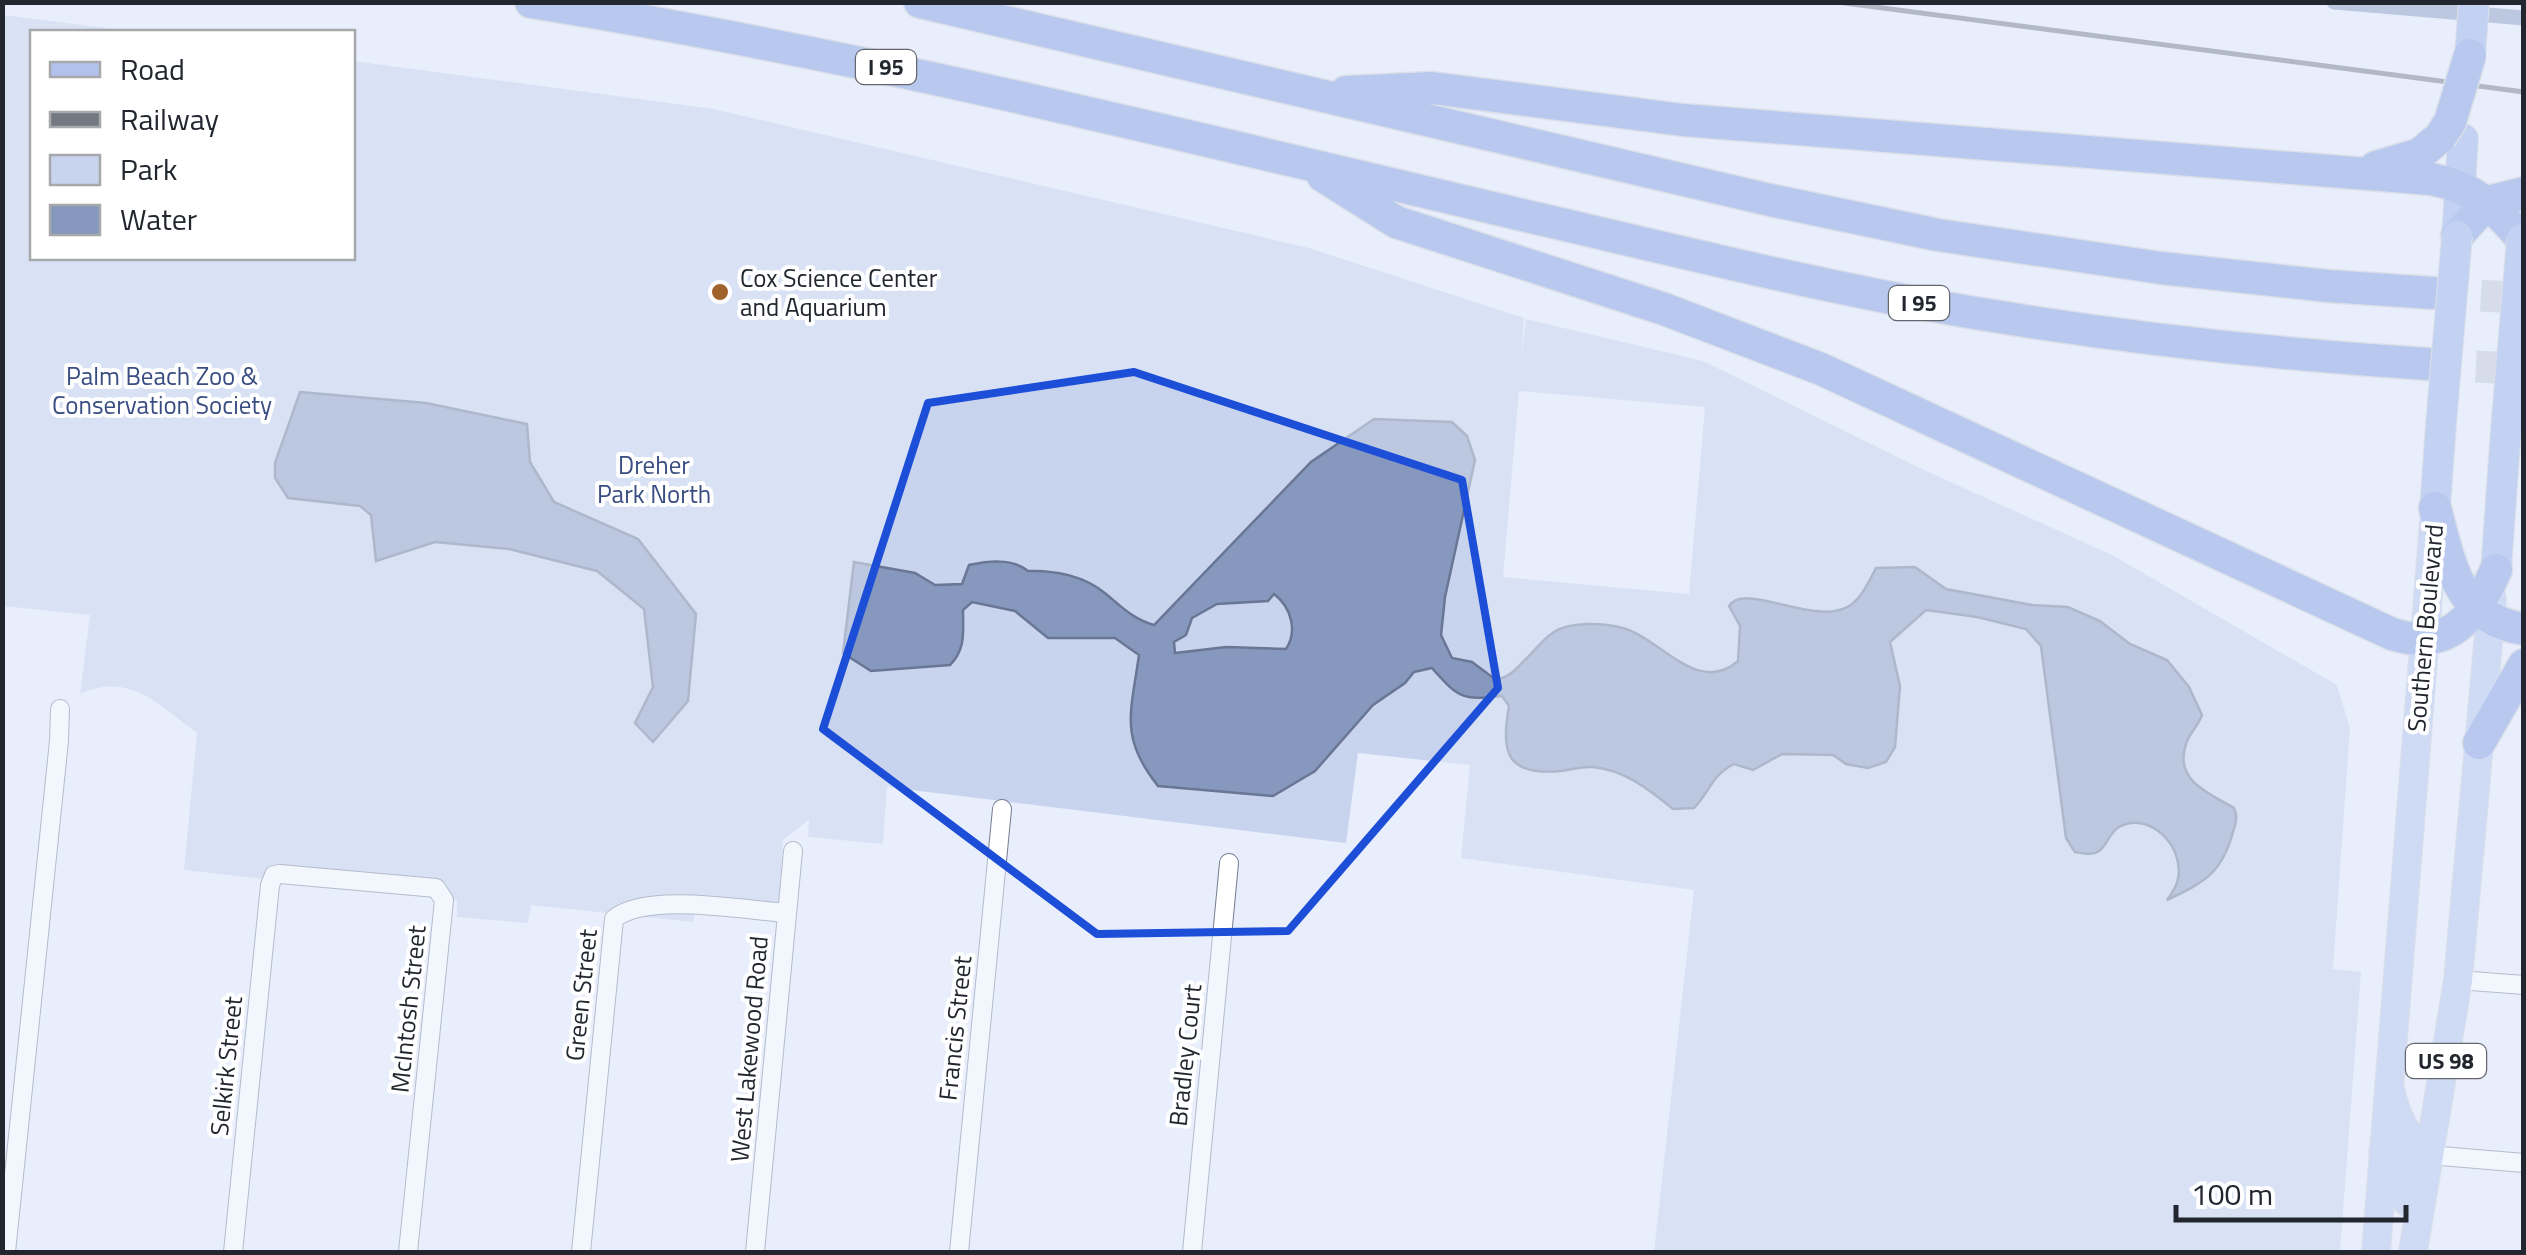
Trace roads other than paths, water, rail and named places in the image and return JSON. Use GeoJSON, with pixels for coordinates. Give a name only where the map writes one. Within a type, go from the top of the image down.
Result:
{"type":"FeatureCollection","features":[{"type":"Feature","properties":{"kind":"highway","name":"I 95"},"geometry":{"type":"LineString","coordinates":[[530,2],[943,79],[1748,268],[1958,310],[2180,342],[2428,364]]}},
{"type":"Feature","properties":{"kind":"highway"},"geometry":{"type":"LineString","coordinates":[[920,2],[1770,200],[1938,235],[2161,268],[2434,293]]}},
{"type":"Feature","properties":{"kind":"highway"},"geometry":{"type":"LineString","coordinates":[[2457,236],[2474,194],[2452,138],[2450,122],[2470,55],[2474,2]]}},
{"type":"Feature","properties":{"kind":"highway"},"geometry":{"type":"LineString","coordinates":[[1303,163],[1396,222],[1624,295],[1769,348],[1936,420],[2385,631],[2427,639],[2483,614],[2496,570],[2523,231],[2474,194],[2432,179],[1683,120],[1432,88],[1316,95]]}},
{"type":"Feature","properties":{"kind":"highway"},"geometry":{"type":"LineString","coordinates":[[2352,173],[2412,158],[2452,138]]}},
{"type":"Feature","properties":{"kind":"highway"},"geometry":{"type":"LineString","coordinates":[[2474,194],[2524,193]]}},
{"type":"Feature","properties":{"kind":"highway","name":"Southern Boulevard"},"geometry":{"type":"LineString","coordinates":[[2435,508],[2457,236]]}},
{"type":"Feature","properties":{"kind":"highway"},"geometry":{"type":"LineString","coordinates":[[2435,508],[2462,591],[2483,614],[2524,629]]}},
{"type":"Feature","properties":{"kind":"highway"},"geometry":{"type":"LineString","coordinates":[[2479,743],[2524,665]]}},
{"type":"Feature","properties":{"kind":"main road","name":"Southern Boulevard"},"geometry":{"type":"LineString","coordinates":[[2376,1252],[2435,508]]}},
{"type":"Feature","properties":{"kind":"main road","name":"US 98"},"geometry":{"type":"LineString","coordinates":[[2414,1246],[2458,980],[2479,743],[2483,614]]}},
{"type":"Feature","properties":{"kind":"main road"},"geometry":{"type":"LineString","coordinates":[[2387,1077],[2397,1117],[2410,1140],[2429,1155]]}},
{"type":"Feature","properties":{"kind":"main road"},"geometry":{"type":"LineString","coordinates":[[2383,1152],[2402,1156],[2411,1170],[2405,1216],[2414,1246]]}},
{"type":"Feature","properties":{"kind":"street"},"geometry":{"type":"LineString","coordinates":[[6,1252],[60,741],[60,709]]}},
{"type":"Feature","properties":{"kind":"street","name":"Francis Street"},"geometry":{"type":"LineString","coordinates":[[959,1252],[1002,808]]}},
{"type":"Feature","properties":{"kind":"street","name":"West Lakewood Road"},"geometry":{"type":"LineString","coordinates":[[754,1252],[793,851]]}},
{"type":"Feature","properties":{"kind":"street","name":"Bradley Court"},"geometry":{"type":"LineString","coordinates":[[1192,1252],[1229,863]]}},
{"type":"Feature","properties":{"kind":"street","name":"McIntosh Street"},"geometry":{"type":"LineString","coordinates":[[270,885],[274,875],[280,874],[436,888],[442,893],[444,906],[408,1252]]}},
{"type":"Feature","properties":{"kind":"street","name":"Selkirk Street"},"geometry":{"type":"LineString","coordinates":[[232,1252],[270,885]]}},
{"type":"Feature","properties":{"kind":"street","name":"Green Street"},"geometry":{"type":"LineString","coordinates":[[582,1252],[614,920],[624,910],[648,904],[787,913]]}},
{"type":"Feature","properties":{"kind":"street"},"geometry":{"type":"LineString","coordinates":[[2458,980],[2524,985]]}},
{"type":"Feature","properties":{"kind":"street"},"geometry":{"type":"LineString","coordinates":[[2429,1155],[2524,1163]]}},
{"type":"Feature","properties":{"kind":"water"},"geometry":{"type":"Polygon","coordinates":[[[300,392],[426,403],[527,424],[530,462],[554,502],[638,539],[696,614],[688,701],[653,742],[635,723],[653,687],[644,609],[597,571],[509,549],[435,542],[376,561],[371,515],[360,506],[288,498],[275,478],[275,463],[300,392]]]}},
{"type":"Feature","properties":{"kind":"water"},"geometry":{"type":"Polygon","coordinates":[[[1374,419],[1452,422],[1467,436],[1475,460],[1445,597],[1441,635],[1452,658],[1472,662],[1496,680],[1513,672],[1554,632],[1588,624],[1623,628],[1694,669],[1723,670],[1738,661],[1740,626],[1729,606],[1737,600],[1750,598],[1835,611],[1858,599],[1876,568],[1915,567],[1946,589],[2032,605],[2068,607],[2100,621],[2130,644],[2167,660],[2189,687],[2202,715],[2186,744],[2185,768],[2197,785],[2234,808],[2236,820],[2229,846],[2210,875],[2167,900],[2177,883],[2178,863],[2171,844],[2148,825],[2129,823],[2113,832],[2099,851],[2075,852],[2066,838],[2041,646],[2026,629],[1977,617],[1926,610],[1890,642],[1900,686],[1895,747],[1886,762],[1868,768],[1846,764],[1833,755],[1782,754],[1753,770],[1734,764],[1716,778],[1694,808],[1673,809],[1614,772],[1588,767],[1543,772],[1518,765],[1507,749],[1509,706],[1502,696],[1461,695],[1432,668],[1414,672],[1373,705],[1315,771],[1273,796],[1158,786],[1137,753],[1133,738],[1131,709],[1139,655],[1115,638],[1048,638],[1015,611],[972,602],[963,610],[961,646],[950,665],[871,671],[843,653],[854,562],[915,573],[935,585],[962,584],[969,565],[1008,562],[1028,571],[1059,573],[1089,583],[1134,616],[1154,625],[1311,462],[1374,419]],[[1274,594],[1268,601],[1217,604],[1192,618],[1186,635],[1174,642],[1175,653],[1226,647],[1286,649],[1292,627],[1274,594]]]}},
{"type":"Feature","properties":{"kind":"waterway"},"geometry":{"type":"LineString","coordinates":[[2334,2],[2524,18]]}},
{"type":"Feature","properties":{"kind":"tunnel"},"geometry":{"type":"LineString","coordinates":[[2433,293],[2524,298]]}},
{"type":"Feature","properties":{"kind":"tunnel"},"geometry":{"type":"LineString","coordinates":[[2428,364],[2524,369]]}},
{"type":"Feature","properties":{"kind":"railway"},"geometry":{"type":"LineString","coordinates":[[1837,2],[2524,92]]}},
{"type":"Feature","properties":{"kind":"place","name":"Cox Science Center and Aquarium"},"geometry":{"type":"Point","coordinates":[720,292]}},
{"type":"Feature","properties":{"kind":"park label","name":"Palm Beach Zoo & Conservation Society"},"geometry":{"type":"Point","coordinates":[162,390]}},
{"type":"Feature","properties":{"kind":"park label","name":"Dreher Park North"},"geometry":{"type":"Point","coordinates":[654,480]}}]}
